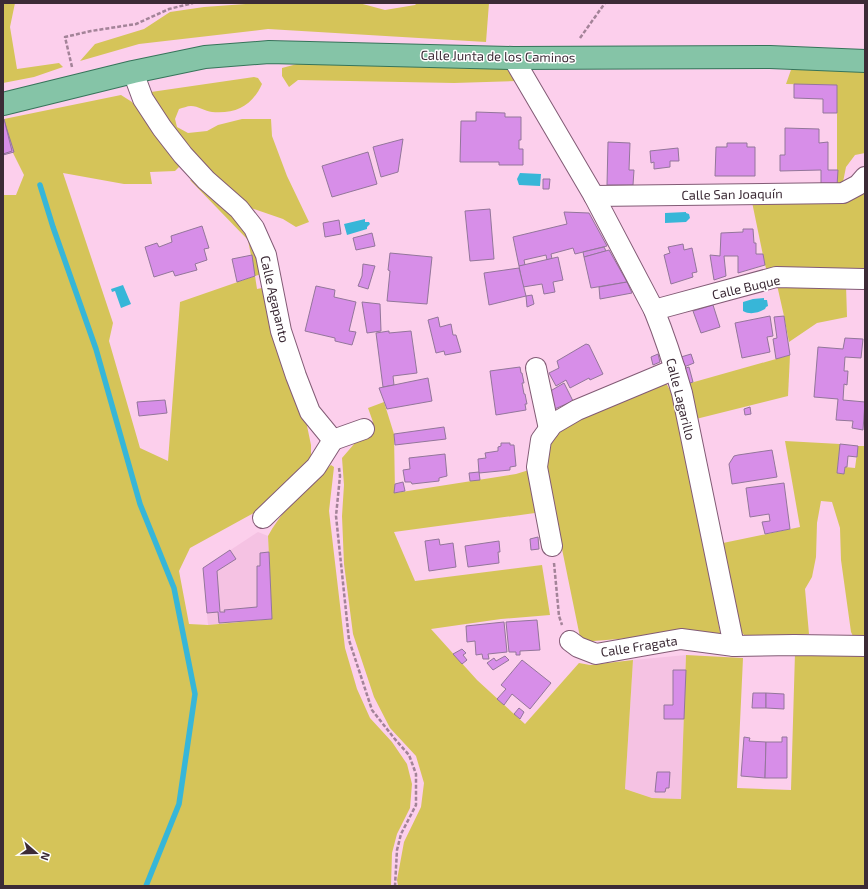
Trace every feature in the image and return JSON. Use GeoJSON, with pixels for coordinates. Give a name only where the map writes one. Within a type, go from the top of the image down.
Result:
{"type":"FeatureCollection","features":[{"type":"Feature","properties":{"kind":"main road","name":"Calle Junta de los Caminos"},"geometry":{"type":"LineString","coordinates":[[3,104],[133,72],[205,58],[269,52],[512,58],[762,57],[865,60]]}},
{"type":"Feature","properties":{"kind":"street","name":"Calle Lagarillo"},"geometry":{"type":"LineString","coordinates":[[512,58],[594,196],[654,310],[682,393],[734,646]]}},
{"type":"Feature","properties":{"kind":"street","name":"Calle Agapanto"},"geometry":{"type":"LineString","coordinates":[[133,72],[143,99],[162,128],[183,155],[206,180],[239,209],[254,228],[266,255],[281,331],[296,376],[310,412],[333,440]]}},
{"type":"Feature","properties":{"kind":"street","name":"Calle San Joaquín"},"geometry":{"type":"LineString","coordinates":[[594,196],[842,193],[858,185],[865,177]]}},
{"type":"Feature","properties":{"kind":"street","name":"Calle Buque"},"geometry":{"type":"LineString","coordinates":[[654,310],[776,277],[863,279]]}},
{"type":"Feature","properties":{"kind":"street"},"geometry":{"type":"LineString","coordinates":[[536,368],[549,429]]}},
{"type":"Feature","properties":{"kind":"street"},"geometry":{"type":"LineString","coordinates":[[552,546],[537,467],[541,440],[553,424],[577,410],[675,369]]}},
{"type":"Feature","properties":{"kind":"street"},"geometry":{"type":"LineString","coordinates":[[263,518],[316,467],[333,440],[364,429]]}},
{"type":"Feature","properties":{"kind":"street","name":"Calle Fragata"},"geometry":{"type":"LineString","coordinates":[[570,641],[578,647],[596,654],[681,639],[734,646]]}},
{"type":"Feature","properties":{"kind":"street"},"geometry":{"type":"LineString","coordinates":[[734,646],[865,646]]}},
{"type":"Feature","properties":{"kind":"path"},"geometry":{"type":"LineString","coordinates":[[76,86],[65,37],[91,31],[136,24],[169,8],[193,3]]}},
{"type":"Feature","properties":{"kind":"path"},"geometry":{"type":"LineString","coordinates":[[566,57],[605,3]]}},
{"type":"Feature","properties":{"kind":"path"},"geometry":{"type":"LineString","coordinates":[[333,440],[340,476],[336,516],[349,640],[372,710],[409,755],[416,774],[416,805],[401,834],[397,850],[395,886]]}},
{"type":"Feature","properties":{"kind":"path"},"geometry":{"type":"LineString","coordinates":[[552,546],[559,616],[563,632],[570,641]]}},
{"type":"Feature","properties":{"kind":"shaded area"},"geometry":{"type":"Polygon","coordinates":[[[3,3],[15,3],[10,27],[17,69],[59,63],[63,67],[34,77],[3,83],[3,3]]]}},
{"type":"Feature","properties":{"kind":"shaded area"},"geometry":{"type":"Polygon","coordinates":[[[258,3],[359,3],[385,10],[415,5],[417,3],[489,3],[486,42],[268,29],[139,44],[80,61],[95,44],[144,29],[170,12],[204,7],[258,3]]]}},
{"type":"Feature","properties":{"kind":"shaded area"},"geometry":{"type":"Polygon","coordinates":[[[297,64],[506,68],[515,74],[518,81],[454,83],[298,80],[289,87],[282,76],[282,68],[297,64]]]}},
{"type":"Feature","properties":{"kind":"shaded area"},"geometry":{"type":"Polygon","coordinates":[[[792,67],[865,72],[865,153],[855,155],[846,167],[842,187],[837,186],[837,85],[786,84],[792,67]]]}},
{"type":"Feature","properties":{"kind":"shaded area"},"geometry":{"type":"Polygon","coordinates":[[[254,77],[258,78],[262,84],[253,98],[242,107],[229,112],[212,112],[194,106],[185,107],[179,109],[175,119],[177,127],[188,133],[207,131],[218,125],[242,119],[271,119],[272,136],[287,176],[309,222],[296,227],[283,219],[245,206],[200,166],[148,99],[151,92],[254,77]]]}},
{"type":"Feature","properties":{"kind":"shaded area"},"geometry":{"type":"Polygon","coordinates":[[[121,95],[132,102],[178,159],[179,167],[175,171],[150,172],[152,184],[124,184],[63,173],[113,323],[109,341],[140,448],[168,461],[180,302],[255,276],[257,289],[267,287],[306,421],[311,445],[311,461],[259,510],[190,548],[179,571],[189,624],[208,625],[272,619],[268,536],[281,516],[296,498],[331,465],[334,467],[329,511],[345,648],[357,689],[370,718],[392,742],[407,764],[412,784],[410,808],[397,834],[392,853],[391,886],[3,886],[3,195],[16,195],[24,175],[12,151],[4,119],[121,95]]]}},
{"type":"Feature","properties":{"kind":"shaded area"},"geometry":{"type":"Polygon","coordinates":[[[190,180],[199,181],[247,228],[265,273],[255,276],[248,240],[190,180]]]}},
{"type":"Feature","properties":{"kind":"shaded area"},"geometry":{"type":"Polygon","coordinates":[[[865,193],[865,271],[767,271],[752,202],[836,202],[865,193]]]}},
{"type":"Feature","properties":{"kind":"shaded area"},"geometry":{"type":"Polygon","coordinates":[[[777,285],[846,285],[847,317],[817,323],[789,342],[777,285]]]}},
{"type":"Feature","properties":{"kind":"shaded area"},"geometry":{"type":"Polygon","coordinates":[[[790,355],[788,396],[696,419],[687,384],[790,355]]]}},
{"type":"Feature","properties":{"kind":"shaded area"},"geometry":{"type":"Polygon","coordinates":[[[666,383],[671,392],[696,496],[721,638],[681,634],[581,642],[544,467],[552,438],[559,428],[666,383]]]}},
{"type":"Feature","properties":{"kind":"shaded area"},"geometry":{"type":"Polygon","coordinates":[[[384,402],[394,434],[395,493],[516,474],[529,470],[535,513],[394,532],[415,581],[542,565],[550,615],[501,619],[431,629],[477,680],[525,724],[579,663],[590,665],[633,660],[625,789],[652,798],[681,799],[686,655],[743,658],[737,788],[791,790],[795,653],[865,652],[865,886],[398,886],[397,880],[404,842],[421,807],[424,783],[416,756],[390,728],[374,697],[353,634],[344,564],[342,516],[344,485],[342,458],[373,422],[368,408],[384,402]]]}},
{"type":"Feature","properties":{"kind":"shaded area"},"geometry":{"type":"Polygon","coordinates":[[[785,441],[840,444],[837,473],[844,474],[845,467],[855,468],[858,446],[865,446],[865,640],[854,638],[851,632],[841,560],[840,528],[832,502],[821,501],[817,523],[816,557],[812,577],[805,589],[809,634],[769,639],[748,638],[737,629],[723,543],[800,527],[785,441]]]}},
{"type":"Feature","properties":{"kind":"shaded area"},"geometry":{"type":"Polygon","coordinates":[[[258,532],[268,536],[272,619],[208,625],[203,568],[258,532]]]}},
{"type":"Feature","properties":{"kind":"shaded area"},"geometry":{"type":"Polygon","coordinates":[[[686,655],[681,799],[652,798],[625,789],[633,660],[686,655]]]}},
{"type":"Feature","properties":{"kind":"water"},"geometry":{"type":"Polygon","coordinates":[[[520,173],[541,174],[540,186],[519,185],[517,179],[520,173]]]}},
{"type":"Feature","properties":{"kind":"water"},"geometry":{"type":"Polygon","coordinates":[[[686,212],[689,214],[690,218],[686,222],[665,223],[665,213],[686,212]]]}},
{"type":"Feature","properties":{"kind":"water"},"geometry":{"type":"Polygon","coordinates":[[[365,219],[365,222],[369,222],[370,224],[367,229],[347,235],[344,224],[365,219]]]}},
{"type":"Feature","properties":{"kind":"water"},"geometry":{"type":"Polygon","coordinates":[[[123,285],[131,304],[121,308],[115,291],[112,292],[111,289],[123,285]]]}},
{"type":"Feature","properties":{"kind":"water"},"geometry":{"type":"Polygon","coordinates":[[[764,298],[764,300],[767,300],[768,306],[765,309],[754,313],[743,311],[743,302],[764,298]]]}},
{"type":"Feature","properties":{"kind":"building"},"geometry":{"type":"Polygon","coordinates":[[[794,84],[837,85],[837,113],[823,113],[823,99],[794,98],[794,84]]]}},
{"type":"Feature","properties":{"kind":"building"},"geometry":{"type":"Polygon","coordinates":[[[476,112],[505,113],[505,117],[521,117],[521,140],[519,140],[519,149],[523,149],[523,165],[499,165],[499,162],[460,162],[461,121],[476,121],[476,112]]]}},
{"type":"Feature","properties":{"kind":"building"},"geometry":{"type":"Polygon","coordinates":[[[3,117],[14,152],[3,155],[3,117]]]}},
{"type":"Feature","properties":{"kind":"building"},"geometry":{"type":"Polygon","coordinates":[[[3,119],[12,151],[3,154],[3,119]]]}},
{"type":"Feature","properties":{"kind":"building"},"geometry":{"type":"Polygon","coordinates":[[[785,128],[819,129],[819,143],[828,142],[828,170],[838,170],[837,186],[821,185],[821,170],[780,171],[780,155],[785,155],[785,128]]]}},
{"type":"Feature","properties":{"kind":"building"},"geometry":{"type":"Polygon","coordinates":[[[403,139],[398,172],[381,177],[373,147],[403,139]]]}},
{"type":"Feature","properties":{"kind":"building"},"geometry":{"type":"Polygon","coordinates":[[[608,142],[630,143],[629,170],[634,170],[633,185],[607,185],[608,142]]]}},
{"type":"Feature","properties":{"kind":"building"},"geometry":{"type":"Polygon","coordinates":[[[727,143],[747,143],[747,147],[755,147],[755,176],[715,176],[716,147],[727,147],[727,143]]]}},
{"type":"Feature","properties":{"kind":"building"},"geometry":{"type":"Polygon","coordinates":[[[678,148],[679,161],[670,161],[670,167],[654,169],[654,162],[651,163],[650,151],[678,148]]]}},
{"type":"Feature","properties":{"kind":"building"},"geometry":{"type":"Polygon","coordinates":[[[368,152],[377,184],[332,197],[322,166],[368,152]]]}},
{"type":"Feature","properties":{"kind":"building"},"geometry":{"type":"Polygon","coordinates":[[[543,179],[550,179],[549,189],[543,189],[543,179]]]}},
{"type":"Feature","properties":{"kind":"building"},"geometry":{"type":"Polygon","coordinates":[[[490,209],[494,259],[470,261],[465,211],[490,209]]]}},
{"type":"Feature","properties":{"kind":"building"},"geometry":{"type":"Polygon","coordinates":[[[564,212],[589,213],[607,246],[575,254],[573,248],[551,254],[552,259],[547,260],[546,255],[524,260],[525,265],[519,266],[513,237],[567,224],[564,212]]]}},
{"type":"Feature","properties":{"kind":"building"},"geometry":{"type":"Polygon","coordinates":[[[339,220],[341,234],[325,237],[323,223],[339,220]]]}},
{"type":"Feature","properties":{"kind":"building"},"geometry":{"type":"Polygon","coordinates":[[[202,226],[209,248],[204,249],[207,260],[195,264],[197,270],[175,276],[173,271],[154,277],[145,247],[157,243],[159,247],[172,242],[171,236],[202,226]]]}},
{"type":"Feature","properties":{"kind":"building"},"geometry":{"type":"Polygon","coordinates":[[[743,229],[753,229],[754,243],[756,243],[756,254],[763,254],[765,265],[738,273],[738,256],[724,256],[726,276],[714,280],[710,255],[720,256],[721,233],[743,232],[743,229]]]}},
{"type":"Feature","properties":{"kind":"building"},"geometry":{"type":"Polygon","coordinates":[[[372,233],[375,246],[356,250],[353,238],[372,233]]]}},
{"type":"Feature","properties":{"kind":"building"},"geometry":{"type":"Polygon","coordinates":[[[683,244],[684,250],[692,248],[697,272],[692,273],[693,277],[671,284],[664,255],[670,253],[668,247],[683,244]]]}},
{"type":"Feature","properties":{"kind":"building"},"geometry":{"type":"Polygon","coordinates":[[[604,247],[606,251],[584,257],[583,252],[604,247]]]}},
{"type":"Feature","properties":{"kind":"building"},"geometry":{"type":"Polygon","coordinates":[[[609,250],[627,282],[591,288],[584,257],[609,250]]]}},
{"type":"Feature","properties":{"kind":"building"},"geometry":{"type":"Polygon","coordinates":[[[390,253],[432,257],[427,304],[387,301],[390,253]]]}},
{"type":"Feature","properties":{"kind":"building"},"geometry":{"type":"Polygon","coordinates":[[[252,255],[255,276],[237,282],[232,259],[252,255]]]}},
{"type":"Feature","properties":{"kind":"building"},"geometry":{"type":"Polygon","coordinates":[[[558,257],[563,280],[553,282],[555,292],[544,294],[542,284],[523,287],[519,266],[558,257]]]}},
{"type":"Feature","properties":{"kind":"building"},"geometry":{"type":"Polygon","coordinates":[[[363,264],[375,266],[368,289],[358,286],[362,276],[363,264]]]}},
{"type":"Feature","properties":{"kind":"building"},"geometry":{"type":"Polygon","coordinates":[[[519,268],[526,296],[489,305],[484,273],[519,268]]]}},
{"type":"Feature","properties":{"kind":"building"},"geometry":{"type":"Polygon","coordinates":[[[627,282],[632,293],[600,299],[599,287],[627,282]]]}},
{"type":"Feature","properties":{"kind":"building"},"geometry":{"type":"Polygon","coordinates":[[[316,286],[335,290],[334,297],[356,302],[349,331],[356,332],[352,345],[335,341],[335,338],[305,331],[316,286]]]}},
{"type":"Feature","properties":{"kind":"building"},"geometry":{"type":"Polygon","coordinates":[[[532,295],[534,304],[527,307],[526,296],[532,295]]]}},
{"type":"Feature","properties":{"kind":"building"},"geometry":{"type":"Polygon","coordinates":[[[362,302],[380,304],[381,331],[367,333],[362,302]]]}},
{"type":"Feature","properties":{"kind":"building"},"geometry":{"type":"Polygon","coordinates":[[[713,305],[720,327],[701,333],[693,311],[713,305]]]}},
{"type":"Feature","properties":{"kind":"building"},"geometry":{"type":"Polygon","coordinates":[[[770,316],[773,336],[767,337],[770,352],[742,358],[735,323],[770,316]]]}},
{"type":"Feature","properties":{"kind":"building"},"geometry":{"type":"Polygon","coordinates":[[[784,316],[790,355],[776,359],[773,339],[777,338],[774,317],[784,316]]]}},
{"type":"Feature","properties":{"kind":"building"},"geometry":{"type":"Polygon","coordinates":[[[438,317],[440,327],[451,324],[453,335],[456,335],[461,352],[445,355],[444,351],[436,353],[428,320],[438,317]]]}},
{"type":"Feature","properties":{"kind":"building"},"geometry":{"type":"Polygon","coordinates":[[[389,331],[389,333],[411,331],[417,373],[393,376],[394,385],[383,387],[376,333],[389,331]]]}},
{"type":"Feature","properties":{"kind":"building"},"geometry":{"type":"Polygon","coordinates":[[[845,338],[863,339],[861,358],[845,357],[844,371],[848,371],[847,385],[844,384],[843,400],[865,402],[863,430],[852,428],[853,421],[836,420],[838,399],[814,397],[818,347],[843,349],[845,338]]]}},
{"type":"Feature","properties":{"kind":"building"},"geometry":{"type":"Polygon","coordinates":[[[586,344],[589,345],[603,374],[590,380],[589,378],[570,388],[566,380],[556,386],[549,373],[559,368],[557,361],[586,344]]]}},
{"type":"Feature","properties":{"kind":"building"},"geometry":{"type":"Polygon","coordinates":[[[658,354],[660,362],[653,365],[651,357],[658,354]]]}},
{"type":"Feature","properties":{"kind":"building"},"geometry":{"type":"Polygon","coordinates":[[[691,354],[694,363],[684,367],[681,357],[691,354]]]}},
{"type":"Feature","properties":{"kind":"building"},"geometry":{"type":"Polygon","coordinates":[[[520,367],[527,404],[525,404],[526,410],[496,415],[490,371],[520,367]]]}},
{"type":"Feature","properties":{"kind":"building"},"geometry":{"type":"Polygon","coordinates":[[[689,367],[693,382],[687,384],[683,369],[689,367]]]}},
{"type":"Feature","properties":{"kind":"building"},"geometry":{"type":"Polygon","coordinates":[[[428,378],[432,401],[387,409],[379,388],[428,378]]]}},
{"type":"Feature","properties":{"kind":"building"},"geometry":{"type":"Polygon","coordinates":[[[564,383],[573,401],[550,411],[547,393],[564,383]]]}},
{"type":"Feature","properties":{"kind":"building"},"geometry":{"type":"Polygon","coordinates":[[[165,400],[167,413],[139,416],[137,402],[165,400]]]}},
{"type":"Feature","properties":{"kind":"building"},"geometry":{"type":"Polygon","coordinates":[[[750,407],[751,414],[745,415],[744,409],[750,407]]]}},
{"type":"Feature","properties":{"kind":"building"},"geometry":{"type":"Polygon","coordinates":[[[444,427],[446,439],[395,445],[394,434],[444,427]]]}},
{"type":"Feature","properties":{"kind":"building"},"geometry":{"type":"Polygon","coordinates":[[[501,443],[510,443],[510,445],[514,445],[516,466],[510,467],[510,470],[479,473],[478,459],[486,458],[485,453],[498,451],[498,447],[501,446],[501,443]]]}},
{"type":"Feature","properties":{"kind":"building"},"geometry":{"type":"Polygon","coordinates":[[[840,444],[858,446],[857,457],[848,456],[847,467],[845,467],[844,474],[837,473],[840,444]]]}},
{"type":"Feature","properties":{"kind":"building"},"geometry":{"type":"Polygon","coordinates":[[[772,450],[777,477],[732,484],[729,464],[734,456],[772,450]]]}},
{"type":"Feature","properties":{"kind":"building"},"geometry":{"type":"Polygon","coordinates":[[[445,454],[447,476],[439,478],[439,481],[412,484],[411,482],[405,482],[403,470],[410,469],[409,458],[445,454]]]}},
{"type":"Feature","properties":{"kind":"building"},"geometry":{"type":"Polygon","coordinates":[[[479,472],[480,480],[470,481],[469,473],[479,472]]]}},
{"type":"Feature","properties":{"kind":"building"},"geometry":{"type":"Polygon","coordinates":[[[403,482],[405,491],[394,493],[395,484],[403,482]]]}},
{"type":"Feature","properties":{"kind":"building"},"geometry":{"type":"Polygon","coordinates":[[[784,483],[790,529],[765,534],[762,522],[770,521],[769,514],[750,517],[746,488],[784,483]]]}},
{"type":"Feature","properties":{"kind":"building"},"geometry":{"type":"Polygon","coordinates":[[[538,537],[539,549],[531,550],[530,539],[538,537]]]}},
{"type":"Feature","properties":{"kind":"building"},"geometry":{"type":"Polygon","coordinates":[[[439,539],[440,545],[453,543],[456,567],[429,571],[425,541],[439,539]]]}},
{"type":"Feature","properties":{"kind":"building"},"geometry":{"type":"Polygon","coordinates":[[[499,541],[499,563],[468,567],[465,546],[499,541]]]}},
{"type":"Feature","properties":{"kind":"building"},"geometry":{"type":"Polygon","coordinates":[[[230,550],[236,559],[217,571],[220,612],[225,612],[224,610],[257,607],[257,566],[260,566],[260,553],[269,552],[272,619],[219,623],[218,612],[207,613],[203,568],[230,550]]]}},
{"type":"Feature","properties":{"kind":"building"},"geometry":{"type":"Polygon","coordinates":[[[537,620],[540,650],[520,651],[520,655],[516,655],[516,652],[509,652],[506,622],[537,620]]]}},
{"type":"Feature","properties":{"kind":"building"},"geometry":{"type":"Polygon","coordinates":[[[504,622],[507,652],[488,654],[489,659],[483,659],[482,654],[476,655],[475,641],[467,642],[466,626],[504,622]]]}},
{"type":"Feature","properties":{"kind":"building"},"geometry":{"type":"Polygon","coordinates":[[[462,649],[466,653],[463,655],[467,660],[462,664],[453,654],[462,649]]]}},
{"type":"Feature","properties":{"kind":"building"},"geometry":{"type":"Polygon","coordinates":[[[505,656],[509,660],[493,670],[487,663],[494,658],[496,661],[505,656]]]}},
{"type":"Feature","properties":{"kind":"building"},"geometry":{"type":"Polygon","coordinates":[[[522,660],[551,683],[530,709],[512,694],[504,705],[497,699],[506,689],[501,685],[522,660]]]}},
{"type":"Feature","properties":{"kind":"building"},"geometry":{"type":"Polygon","coordinates":[[[673,670],[686,670],[684,719],[664,719],[664,705],[673,705],[673,670]]]}},
{"type":"Feature","properties":{"kind":"building"},"geometry":{"type":"Polygon","coordinates":[[[753,693],[766,693],[766,708],[752,708],[753,693]]]}},
{"type":"Feature","properties":{"kind":"building"},"geometry":{"type":"Polygon","coordinates":[[[766,693],[784,694],[784,709],[766,708],[766,693]]]}},
{"type":"Feature","properties":{"kind":"building"},"geometry":{"type":"Polygon","coordinates":[[[519,708],[524,712],[520,719],[514,714],[519,708]]]}},
{"type":"Feature","properties":{"kind":"building"},"geometry":{"type":"Polygon","coordinates":[[[744,737],[750,738],[749,741],[766,742],[765,778],[741,776],[744,737]]]}},
{"type":"Feature","properties":{"kind":"building"},"geometry":{"type":"Polygon","coordinates":[[[782,737],[787,737],[787,778],[765,778],[766,742],[782,742],[782,737]]]}},
{"type":"Feature","properties":{"kind":"building"},"geometry":{"type":"Polygon","coordinates":[[[657,772],[670,772],[669,788],[666,788],[665,792],[655,792],[657,772]]]}},
{"type":"Feature","properties":{"kind":"waterway"},"geometry":{"type":"LineString","coordinates":[[40,185],[53,227],[96,349],[140,504],[174,588],[195,694],[179,804],[146,886]]}}]}
